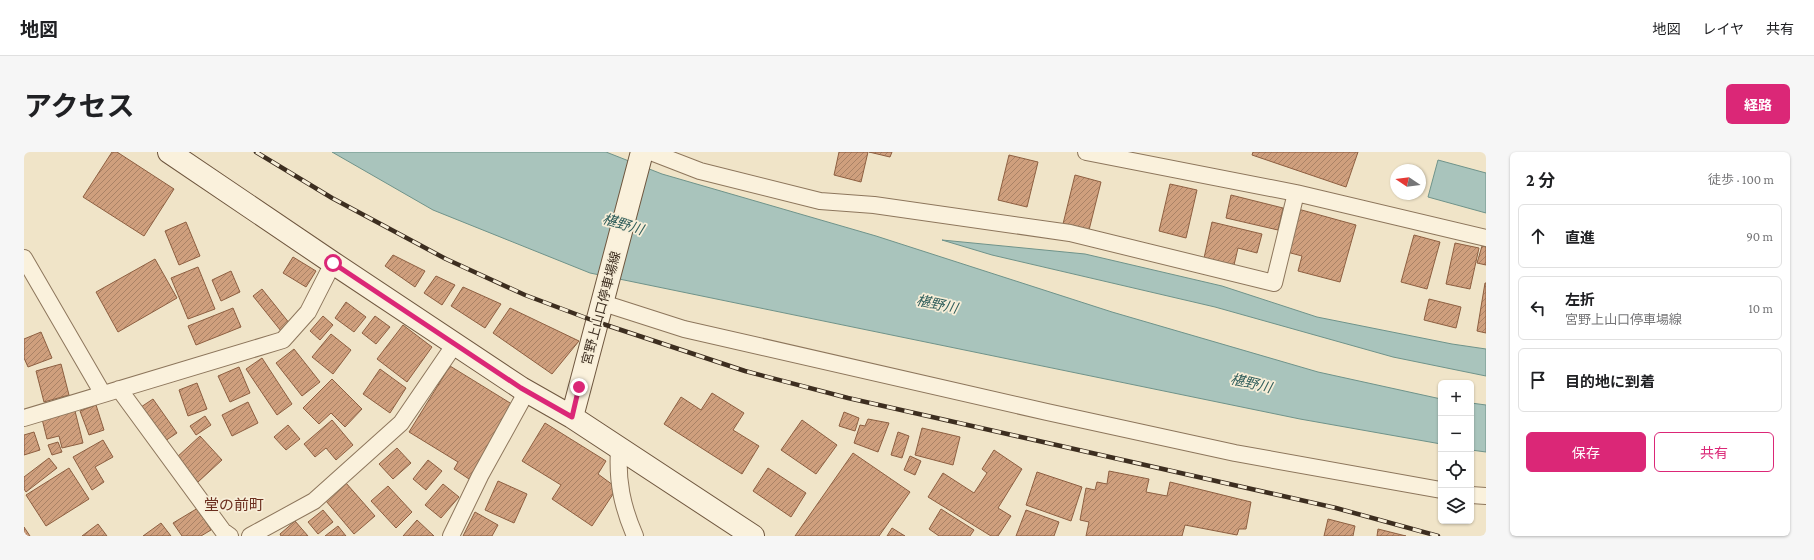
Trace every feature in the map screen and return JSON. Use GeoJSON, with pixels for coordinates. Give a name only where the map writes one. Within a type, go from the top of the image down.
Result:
{"type":"FeatureCollection","features":[{"type":"Feature","properties":{"kind":"street"},"geometry":{"type":"LineString","coordinates":[[170,152],[455,344],[527,391],[572,417],[753,536]]}},
{"type":"Feature","properties":{"kind":"street"},"geometry":{"type":"LineString","coordinates":[[1086,152],[1296,193],[1486,238]]}},
{"type":"Feature","properties":{"kind":"street"},"geometry":{"type":"LineString","coordinates":[[645,153],[700,171],[820,201],[874,205],[1070,233],[1274,283],[1296,193]]}},
{"type":"Feature","properties":{"kind":"street","name":"宮野上山口停車場線"},"geometry":{"type":"LineString","coordinates":[[572,417],[645,153]]}},
{"type":"Feature","properties":{"kind":"street"},"geometry":{"type":"LineString","coordinates":[[24,258],[104,394]]}},
{"type":"Feature","properties":{"kind":"street"},"geometry":{"type":"LineString","coordinates":[[24,418],[283,340],[308,312],[333,263]]}},
{"type":"Feature","properties":{"kind":"street"},"geometry":{"type":"LineString","coordinates":[[605,298],[684,329],[1054,414],[1235,453],[1438,489]]}},
{"type":"Feature","properties":{"kind":"street"},"geometry":{"type":"LineString","coordinates":[[250,536],[314,501],[401,423],[455,344]]}},
{"type":"Feature","properties":{"kind":"street"},"geometry":{"type":"LineString","coordinates":[[119,389],[223,531],[230,536]]}},
{"type":"Feature","properties":{"kind":"street"},"geometry":{"type":"LineString","coordinates":[[451,536],[480,476],[527,391]]}},
{"type":"Feature","properties":{"kind":"street"},"geometry":{"type":"LineString","coordinates":[[619,448],[618,475],[625,513],[635,536]]}},
{"type":"Feature","properties":{"kind":"street"},"geometry":{"type":"LineString","coordinates":[[1474,495],[1486,496]]}},
{"type":"Feature","properties":{"kind":"water","name":"椹野川"},"geometry":{"type":"Polygon","coordinates":[[[332,152],[606,152],[662,174],[876,236],[1112,312],[1318,372],[1438,398],[1438,443],[1300,419],[590,273],[433,210],[332,152]]]}},
{"type":"Feature","properties":{"kind":"water"},"geometry":{"type":"Polygon","coordinates":[[[1438,160],[1486,173],[1486,213],[1428,197],[1438,160]]]}},
{"type":"Feature","properties":{"kind":"water"},"geometry":{"type":"Polygon","coordinates":[[[942,240],[1085,254],[1222,286],[1317,317],[1452,344],[1486,349],[1486,376],[1393,357],[1215,307],[992,255],[942,240]]]}},
{"type":"Feature","properties":{"kind":"water"},"geometry":{"type":"Polygon","coordinates":[[[1474,403],[1486,405],[1486,452],[1474,450],[1474,403]]]}},
{"type":"Feature","properties":{"kind":"building"},"geometry":{"type":"Polygon","coordinates":[[[112,152],[117,152],[174,189],[144,236],[83,197],[112,152]]]}},
{"type":"Feature","properties":{"kind":"building"},"geometry":{"type":"Polygon","coordinates":[[[839,152],[868,152],[861,182],[834,175],[839,152]]]}},
{"type":"Feature","properties":{"kind":"building"},"geometry":{"type":"Polygon","coordinates":[[[869,152],[892,152],[890,157],[869,152]]]}},
{"type":"Feature","properties":{"kind":"building"},"geometry":{"type":"Polygon","coordinates":[[[1253,152],[1358,152],[1346,187],[1252,155],[1253,152]]]}},
{"type":"Feature","properties":{"kind":"building"},"geometry":{"type":"Polygon","coordinates":[[[1009,155],[1038,162],[1027,207],[998,200],[1009,155]]]}},
{"type":"Feature","properties":{"kind":"building"},"geometry":{"type":"Polygon","coordinates":[[[1075,175],[1101,182],[1089,230],[1063,224],[1075,175]]]}},
{"type":"Feature","properties":{"kind":"building"},"geometry":{"type":"Polygon","coordinates":[[[1170,184],[1197,190],[1186,238],[1159,231],[1170,184]]]}},
{"type":"Feature","properties":{"kind":"building"},"geometry":{"type":"Polygon","coordinates":[[[1231,195],[1283,208],[1278,230],[1226,218],[1231,195]]]}},
{"type":"Feature","properties":{"kind":"building"},"geometry":{"type":"Polygon","coordinates":[[[1298,209],[1356,225],[1340,282],[1298,271],[1302,256],[1287,252],[1298,209]]]}},
{"type":"Feature","properties":{"kind":"building"},"geometry":{"type":"Polygon","coordinates":[[[186,222],[200,256],[179,265],[165,231],[186,222]]]}},
{"type":"Feature","properties":{"kind":"building"},"geometry":{"type":"Polygon","coordinates":[[[1212,222],[1262,234],[1257,253],[1238,248],[1234,265],[1204,258],[1212,222]]]}},
{"type":"Feature","properties":{"kind":"building"},"geometry":{"type":"Polygon","coordinates":[[[1414,235],[1440,242],[1427,289],[1401,282],[1414,235]]]}},
{"type":"Feature","properties":{"kind":"building"},"geometry":{"type":"Polygon","coordinates":[[[1455,243],[1479,248],[1470,289],[1446,284],[1455,243]]]}},
{"type":"Feature","properties":{"kind":"building"},"geometry":{"type":"Polygon","coordinates":[[[1482,246],[1486,247],[1486,265],[1477,263],[1482,246]]]}},
{"type":"Feature","properties":{"kind":"building"},"geometry":{"type":"Polygon","coordinates":[[[393,255],[425,271],[415,287],[385,266],[393,255]]]}},
{"type":"Feature","properties":{"kind":"building"},"geometry":{"type":"Polygon","coordinates":[[[293,257],[316,271],[306,287],[283,273],[293,257]]]}},
{"type":"Feature","properties":{"kind":"building"},"geometry":{"type":"Polygon","coordinates":[[[155,259],[177,298],[118,332],[96,292],[155,259]]]}},
{"type":"Feature","properties":{"kind":"building"},"geometry":{"type":"Polygon","coordinates":[[[198,267],[215,309],[188,319],[171,278],[198,267]]]}},
{"type":"Feature","properties":{"kind":"building"},"geometry":{"type":"Polygon","coordinates":[[[231,271],[240,292],[221,301],[212,280],[231,271]]]}},
{"type":"Feature","properties":{"kind":"building"},"geometry":{"type":"Polygon","coordinates":[[[436,276],[455,285],[442,305],[424,293],[436,276]]]}},
{"type":"Feature","properties":{"kind":"building"},"geometry":{"type":"Polygon","coordinates":[[[1486,283],[1486,333],[1477,331],[1486,283]]]}},
{"type":"Feature","properties":{"kind":"building"},"geometry":{"type":"Polygon","coordinates":[[[463,287],[501,304],[485,328],[451,306],[463,287]]]}},
{"type":"Feature","properties":{"kind":"building"},"geometry":{"type":"Polygon","coordinates":[[[262,289],[290,324],[281,331],[253,296],[262,289]]]}},
{"type":"Feature","properties":{"kind":"building"},"geometry":{"type":"Polygon","coordinates":[[[1429,299],[1461,307],[1456,328],[1424,320],[1429,299]]]}},
{"type":"Feature","properties":{"kind":"building"},"geometry":{"type":"Polygon","coordinates":[[[346,302],[366,317],[354,332],[335,318],[346,302]]]}},
{"type":"Feature","properties":{"kind":"building"},"geometry":{"type":"Polygon","coordinates":[[[233,308],[241,327],[196,345],[188,326],[233,308]]]}},
{"type":"Feature","properties":{"kind":"building"},"geometry":{"type":"Polygon","coordinates":[[[510,308],[579,341],[552,374],[493,333],[510,308]]]}},
{"type":"Feature","properties":{"kind":"building"},"geometry":{"type":"Polygon","coordinates":[[[323,316],[333,325],[320,340],[310,331],[323,316]]]}},
{"type":"Feature","properties":{"kind":"building"},"geometry":{"type":"Polygon","coordinates":[[[375,316],[390,327],[376,344],[362,333],[375,316]]]}},
{"type":"Feature","properties":{"kind":"building"},"geometry":{"type":"Polygon","coordinates":[[[403,325],[432,347],[407,382],[377,359],[403,325]]]}},
{"type":"Feature","properties":{"kind":"building"},"geometry":{"type":"Polygon","coordinates":[[[41,332],[52,358],[28,367],[24,358],[24,339],[41,332]]]}},
{"type":"Feature","properties":{"kind":"building"},"geometry":{"type":"Polygon","coordinates":[[[331,334],[351,350],[333,374],[312,357],[331,334]]]}},
{"type":"Feature","properties":{"kind":"building"},"geometry":{"type":"Polygon","coordinates":[[[294,349],[320,382],[302,396],[276,363],[294,349]]]}},
{"type":"Feature","properties":{"kind":"building"},"geometry":{"type":"Polygon","coordinates":[[[262,358],[292,404],[277,415],[246,369],[262,358]]]}},
{"type":"Feature","properties":{"kind":"building"},"geometry":{"type":"Polygon","coordinates":[[[61,364],[69,395],[44,402],[36,371],[61,364]]]}},
{"type":"Feature","properties":{"kind":"building"},"geometry":{"type":"Polygon","coordinates":[[[450,366],[515,406],[469,479],[454,469],[458,462],[409,432],[450,366]]]}},
{"type":"Feature","properties":{"kind":"building"},"geometry":{"type":"Polygon","coordinates":[[[239,367],[250,393],[230,402],[218,376],[239,367]]]}},
{"type":"Feature","properties":{"kind":"building"},"geometry":{"type":"Polygon","coordinates":[[[380,369],[406,388],[390,413],[363,394],[380,369]]]}},
{"type":"Feature","properties":{"kind":"building"},"geometry":{"type":"Polygon","coordinates":[[[332,379],[362,409],[345,427],[331,413],[319,424],[303,408],[332,379]]]}},
{"type":"Feature","properties":{"kind":"building"},"geometry":{"type":"Polygon","coordinates":[[[197,383],[207,409],[188,416],[179,390],[197,383]]]}},
{"type":"Feature","properties":{"kind":"building"},"geometry":{"type":"Polygon","coordinates":[[[712,393],[744,413],[733,430],[759,446],[742,474],[664,424],[681,397],[701,410],[712,393]]]}},
{"type":"Feature","properties":{"kind":"building"},"geometry":{"type":"Polygon","coordinates":[[[153,399],[177,433],[165,441],[141,407],[153,399]]]}},
{"type":"Feature","properties":{"kind":"building"},"geometry":{"type":"Polygon","coordinates":[[[248,402],[258,423],[232,436],[222,415],[248,402]]]}},
{"type":"Feature","properties":{"kind":"building"},"geometry":{"type":"Polygon","coordinates":[[[96,405],[104,430],[89,435],[80,411],[96,405]]]}},
{"type":"Feature","properties":{"kind":"building"},"geometry":{"type":"Polygon","coordinates":[[[74,407],[83,443],[62,448],[59,436],[47,439],[41,415],[74,407]]]}},
{"type":"Feature","properties":{"kind":"building"},"geometry":{"type":"Polygon","coordinates":[[[844,412],[859,418],[855,431],[839,426],[844,412]]]}},
{"type":"Feature","properties":{"kind":"building"},"geometry":{"type":"Polygon","coordinates":[[[205,416],[211,425],[196,435],[190,426],[205,416]]]}},
{"type":"Feature","properties":{"kind":"building"},"geometry":{"type":"Polygon","coordinates":[[[868,419],[889,423],[878,452],[854,443],[860,425],[865,426],[868,419]]]}},
{"type":"Feature","properties":{"kind":"building"},"geometry":{"type":"Polygon","coordinates":[[[332,420],[353,445],[336,460],[326,448],[315,457],[304,444],[332,420]]]}},
{"type":"Feature","properties":{"kind":"building"},"geometry":{"type":"Polygon","coordinates":[[[802,420],[837,445],[816,474],[781,450],[802,420]]]}},
{"type":"Feature","properties":{"kind":"building"},"geometry":{"type":"Polygon","coordinates":[[[545,423],[606,461],[598,474],[617,488],[592,526],[552,499],[561,485],[522,461],[545,423]]]}},
{"type":"Feature","properties":{"kind":"building"},"geometry":{"type":"Polygon","coordinates":[[[288,425],[300,439],[286,450],[274,437],[288,425]]]}},
{"type":"Feature","properties":{"kind":"building"},"geometry":{"type":"Polygon","coordinates":[[[922,428],[960,437],[953,465],[915,455],[922,428]]]}},
{"type":"Feature","properties":{"kind":"building"},"geometry":{"type":"Polygon","coordinates":[[[34,432],[40,450],[24,455],[24,435],[34,432]]]}},
{"type":"Feature","properties":{"kind":"building"},"geometry":{"type":"Polygon","coordinates":[[[898,432],[909,436],[902,458],[891,455],[898,432]]]}},
{"type":"Feature","properties":{"kind":"building"},"geometry":{"type":"Polygon","coordinates":[[[200,436],[222,460],[198,482],[176,458],[200,436]]]}},
{"type":"Feature","properties":{"kind":"building"},"geometry":{"type":"Polygon","coordinates":[[[103,440],[113,457],[95,467],[104,482],[92,490],[73,457],[103,440]]]}},
{"type":"Feature","properties":{"kind":"building"},"geometry":{"type":"Polygon","coordinates":[[[58,442],[62,452],[52,455],[48,445],[58,442]]]}},
{"type":"Feature","properties":{"kind":"building"},"geometry":{"type":"Polygon","coordinates":[[[397,448],[411,463],[393,479],[379,464],[397,448]]]}},
{"type":"Feature","properties":{"kind":"building"},"geometry":{"type":"Polygon","coordinates":[[[994,450],[1022,469],[998,508],[1011,516],[998,536],[991,536],[928,497],[943,473],[974,493],[987,473],[982,469],[994,450]]]}},
{"type":"Feature","properties":{"kind":"building"},"geometry":{"type":"Polygon","coordinates":[[[853,453],[910,492],[879,536],[795,536],[853,453]]]}},
{"type":"Feature","properties":{"kind":"building"},"geometry":{"type":"Polygon","coordinates":[[[910,456],[921,461],[915,475],[904,470],[910,456]]]}},
{"type":"Feature","properties":{"kind":"building"},"geometry":{"type":"Polygon","coordinates":[[[49,458],[57,468],[26,492],[24,489],[24,477],[49,458]]]}},
{"type":"Feature","properties":{"kind":"building"},"geometry":{"type":"Polygon","coordinates":[[[428,460],[442,471],[426,490],[413,479],[428,460]]]}},
{"type":"Feature","properties":{"kind":"building"},"geometry":{"type":"Polygon","coordinates":[[[69,468],[89,499],[46,526],[26,495],[69,468]]]}},
{"type":"Feature","properties":{"kind":"building"},"geometry":{"type":"Polygon","coordinates":[[[768,468],[806,493],[791,517],[753,491],[768,468]]]}},
{"type":"Feature","properties":{"kind":"building"},"geometry":{"type":"Polygon","coordinates":[[[1109,471],[1149,479],[1146,492],[1167,496],[1170,482],[1251,502],[1246,529],[1239,529],[1237,535],[1185,525],[1182,536],[1086,536],[1089,522],[1080,520],[1086,488],[1095,490],[1097,482],[1107,484],[1109,471]]]}},
{"type":"Feature","properties":{"kind":"building"},"geometry":{"type":"Polygon","coordinates":[[[1037,472],[1082,487],[1071,521],[1026,505],[1037,472]]]}},
{"type":"Feature","properties":{"kind":"building"},"geometry":{"type":"Polygon","coordinates":[[[498,481],[527,494],[514,523],[485,510],[498,481]]]}},
{"type":"Feature","properties":{"kind":"building"},"geometry":{"type":"Polygon","coordinates":[[[346,483],[375,516],[354,534],[326,501],[346,483]]]}},
{"type":"Feature","properties":{"kind":"building"},"geometry":{"type":"Polygon","coordinates":[[[443,484],[459,497],[441,518],[425,505],[443,484]]]}},
{"type":"Feature","properties":{"kind":"building"},"geometry":{"type":"Polygon","coordinates":[[[388,486],[412,512],[396,528],[371,501],[388,486]]]}},
{"type":"Feature","properties":{"kind":"building"},"geometry":{"type":"Polygon","coordinates":[[[198,508],[211,530],[201,536],[182,536],[173,523],[198,508]]]}},
{"type":"Feature","properties":{"kind":"building"},"geometry":{"type":"Polygon","coordinates":[[[941,509],[974,530],[970,536],[939,536],[929,529],[941,509]]]}},
{"type":"Feature","properties":{"kind":"building"},"geometry":{"type":"Polygon","coordinates":[[[323,510],[333,522],[318,534],[308,522],[323,510]]]}},
{"type":"Feature","properties":{"kind":"building"},"geometry":{"type":"Polygon","coordinates":[[[1026,510],[1059,522],[1054,536],[1016,536],[1026,510]]]}},
{"type":"Feature","properties":{"kind":"building"},"geometry":{"type":"Polygon","coordinates":[[[475,512],[498,525],[492,536],[463,536],[475,512]]]}},
{"type":"Feature","properties":{"kind":"building"},"geometry":{"type":"Polygon","coordinates":[[[1328,519],[1355,526],[1353,536],[1324,536],[1328,519]]]}},
{"type":"Feature","properties":{"kind":"building"},"geometry":{"type":"Polygon","coordinates":[[[417,520],[434,536],[403,536],[417,520]]]}},
{"type":"Feature","properties":{"kind":"building"},"geometry":{"type":"Polygon","coordinates":[[[295,521],[308,536],[281,536],[280,534],[295,521]]]}},
{"type":"Feature","properties":{"kind":"building"},"geometry":{"type":"Polygon","coordinates":[[[161,523],[171,536],[143,536],[161,523]]]}},
{"type":"Feature","properties":{"kind":"building"},"geometry":{"type":"Polygon","coordinates":[[[98,524],[107,536],[82,536],[98,524]]]}},
{"type":"Feature","properties":{"kind":"building"},"geometry":{"type":"Polygon","coordinates":[[[338,526],[346,536],[325,536],[338,526]]]}},
{"type":"Feature","properties":{"kind":"building"},"geometry":{"type":"Polygon","coordinates":[[[24,527],[30,536],[24,536],[24,527]]]}},
{"type":"Feature","properties":{"kind":"building"},"geometry":{"type":"Polygon","coordinates":[[[892,528],[905,536],[887,536],[892,528]]]}},
{"type":"Feature","properties":{"kind":"building"},"geometry":{"type":"Polygon","coordinates":[[[1378,529],[1406,536],[1377,536],[1378,529]]]}},
{"type":"Feature","properties":{"kind":"railway"},"geometry":{"type":"LineString","coordinates":[[256,152],[332,198],[446,259],[525,295],[597,322],[745,371],[848,398],[1336,508],[1438,536]]}},
{"type":"Feature","properties":{"kind":"district","name":"堂の前町"},"geometry":{"type":"Point","coordinates":[234,505]}},
{"type":"Feature","properties":{"kind":"route"},"geometry":{"type":"LineString","coordinates":[[333,263],[521,388],[572,417],[579,387]]}}]}
